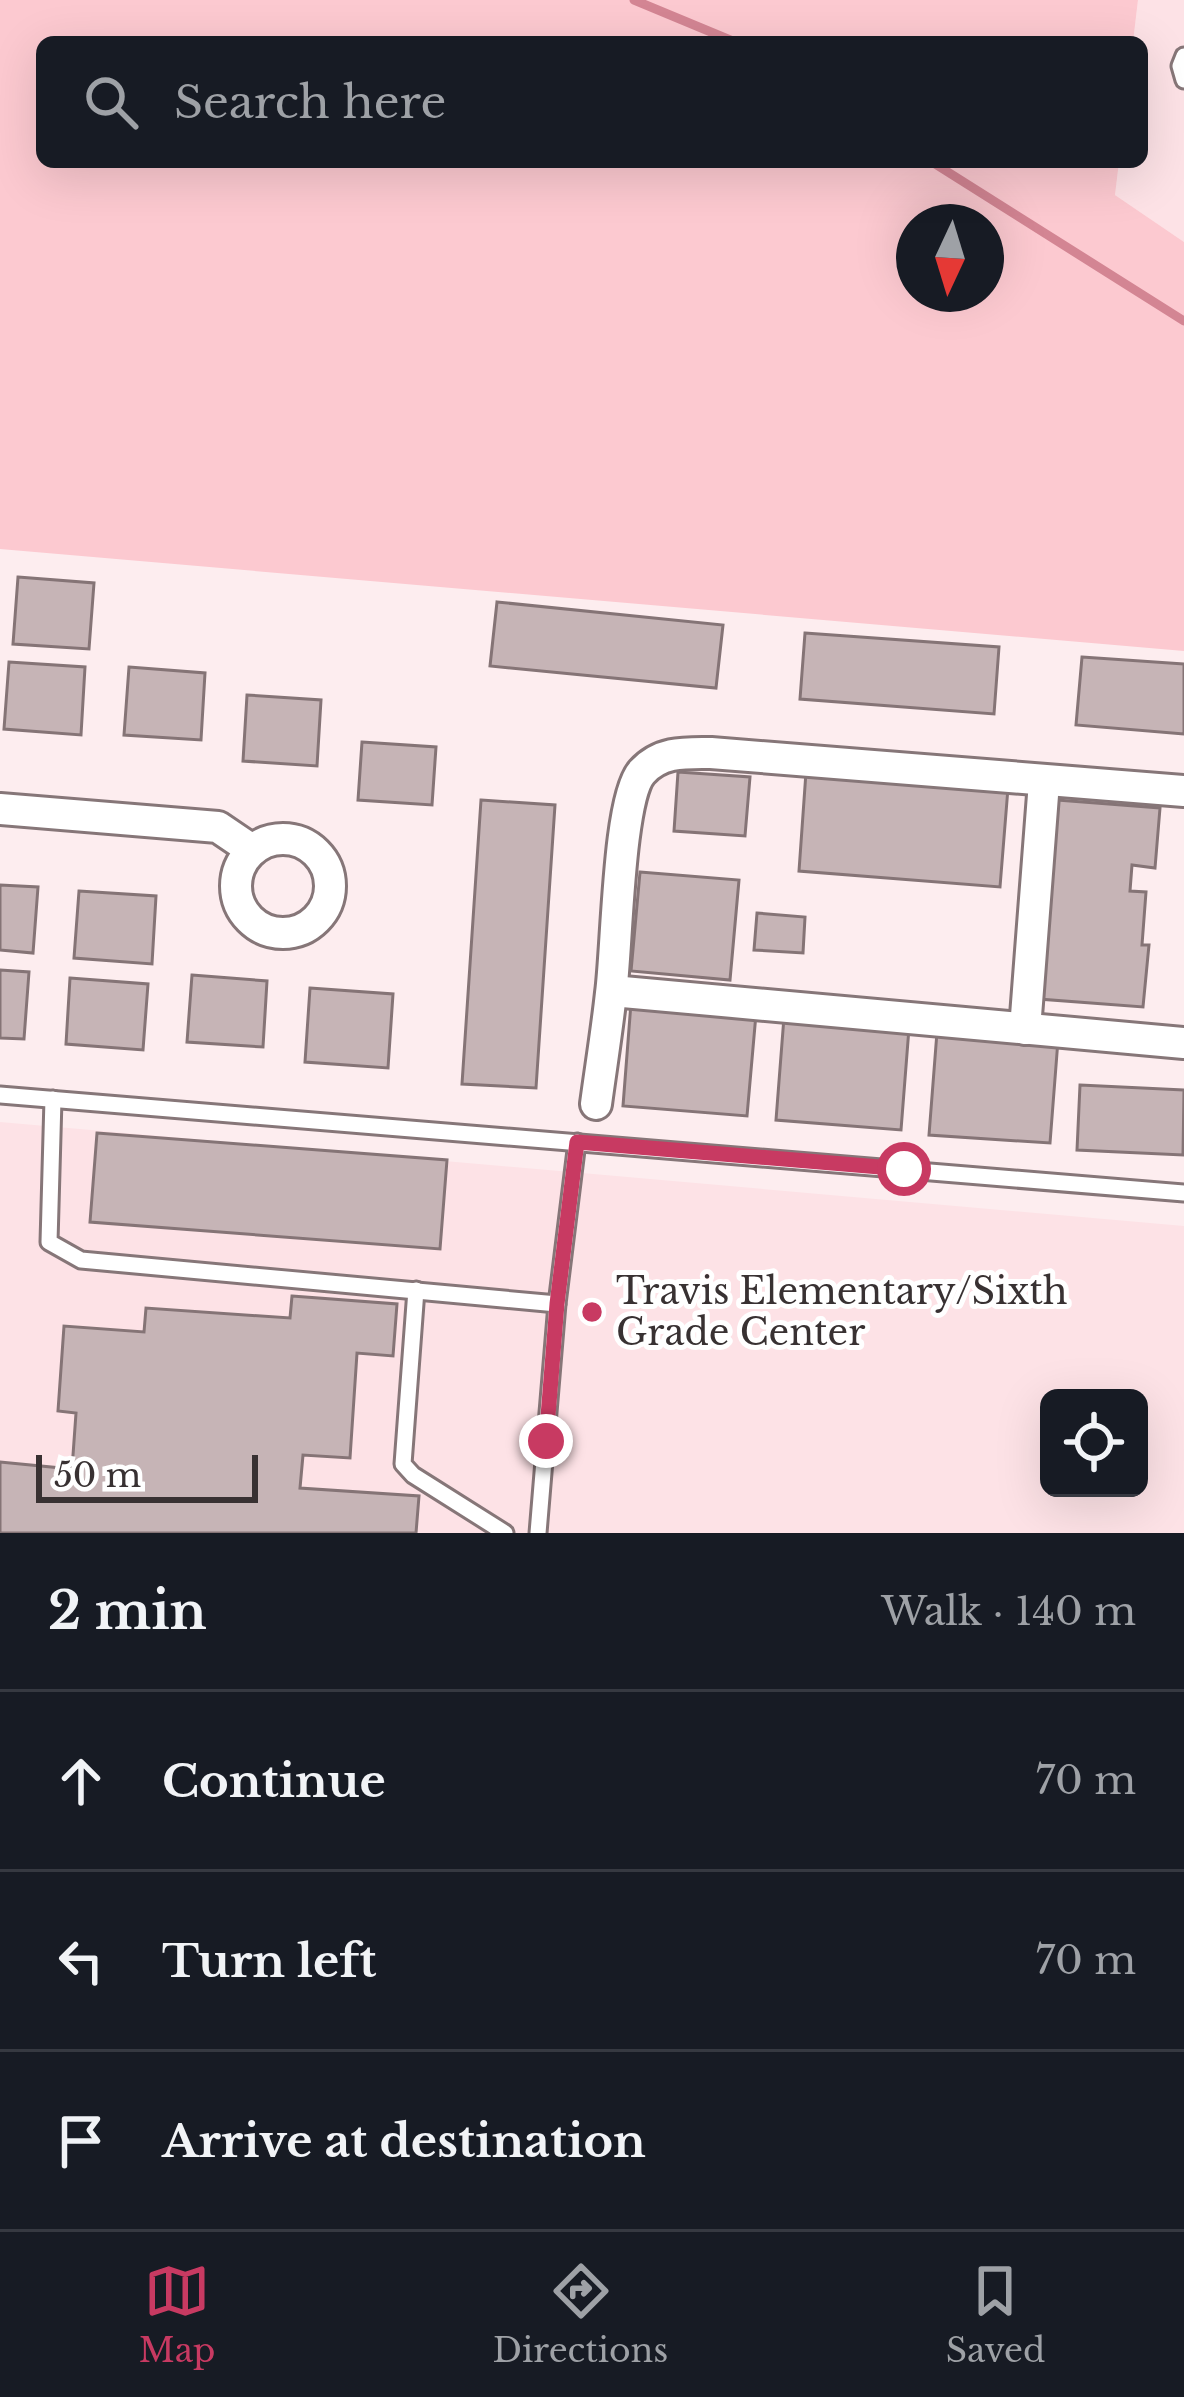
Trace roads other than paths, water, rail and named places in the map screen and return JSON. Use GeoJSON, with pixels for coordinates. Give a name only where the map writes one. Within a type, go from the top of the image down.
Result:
{"type":"FeatureCollection","features":[{"type":"Feature","properties":{"kind":"street"},"geometry":{"type":"LineString","coordinates":[[596,1104],[632,793],[638,775],[652,762],[671,753],[711,753],[1184,790]]}},
{"type":"Feature","properties":{"kind":"street"},"geometry":{"type":"LineString","coordinates":[[1025,1029],[1044,782]]}},
{"type":"Feature","properties":{"kind":"street"},"geometry":{"type":"LineString","coordinates":[[0,808],[218,827],[252,850]]}},
{"type":"Feature","properties":{"kind":"street"},"geometry":{"type":"LineString","coordinates":[[612,991],[1184,1043]]}},
{"type":"Feature","properties":{"kind":"lane"},"geometry":{"type":"LineString","coordinates":[[1184,56],[1180,66],[1184,80]]}},
{"type":"Feature","properties":{"kind":"lane"},"geometry":{"type":"LineString","coordinates":[[0,1095],[1184,1193]]}},
{"type":"Feature","properties":{"kind":"lane"},"geometry":{"type":"LineString","coordinates":[[52,1099],[49,1242],[81,1260],[557,1304]]}},
{"type":"Feature","properties":{"kind":"lane"},"geometry":{"type":"LineString","coordinates":[[538,1533],[557,1304],[577,1142]]}},
{"type":"Feature","properties":{"kind":"lane"},"geometry":{"type":"LineString","coordinates":[[416,1290],[403,1464],[505,1533]]}},
{"type":"Feature","properties":{"kind":"waterway"},"geometry":{"type":"LineString","coordinates":[[634,0],[721,36]]}},
{"type":"Feature","properties":{"kind":"waterway"},"geometry":{"type":"LineString","coordinates":[[942,168],[1184,321]]}},
{"type":"Feature","properties":{"kind":"place","name":"Travis Elementary/Sixth Grade Center"},"geometry":{"type":"Point","coordinates":[592,1312]}}]}
